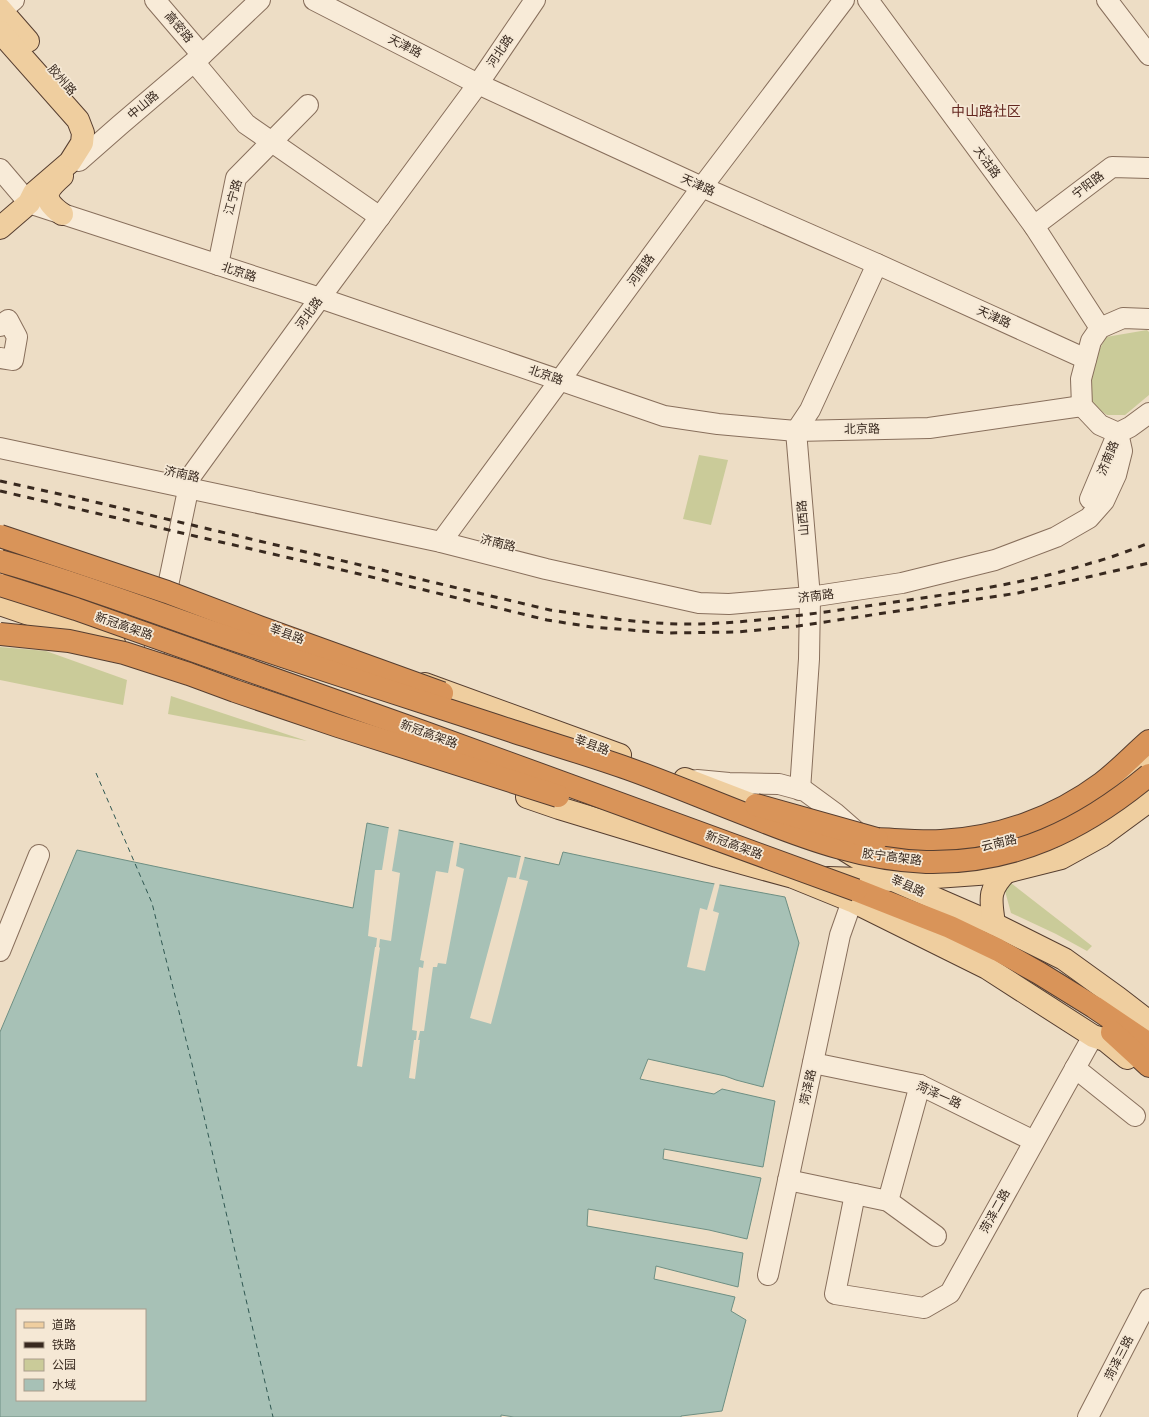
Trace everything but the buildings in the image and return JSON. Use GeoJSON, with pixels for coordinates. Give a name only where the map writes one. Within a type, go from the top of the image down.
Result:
{"type":"FeatureCollection","features":[{"type":"Feature","properties":{"kind":"highway"},"geometry":{"type":"LineString","coordinates":[[0,536],[167,592],[259,627],[495,712],[628,769],[877,839],[941,841],[970,838],[1001,832],[1029,824],[1055,813],[1078,800],[1102,783],[1149,741]]}},
{"type":"Feature","properties":{"kind":"highway","name":"新冠高架路"},"geometry":{"type":"LineString","coordinates":[[0,561],[112,597],[252,646],[628,769]]}},
{"type":"Feature","properties":{"kind":"highway","name":"新冠高架路"},"geometry":{"type":"LineString","coordinates":[[0,586],[76,609],[419,730],[854,895]]}},
{"type":"Feature","properties":{"kind":"highway"},"geometry":{"type":"LineString","coordinates":[[0,634],[70,641],[136,656],[338,726],[950,927],[998,950],[1039,973],[1094,1007],[1149,1044]]}},
{"type":"Feature","properties":{"kind":"highway","name":"胶宁高架路"},"geometry":{"type":"LineString","coordinates":[[628,769],[794,834],[825,844],[855,853],[880,858],[925,862],[972,860],[1038,843],[1082,824],[1101,812],[1149,775]]}},
{"type":"Feature","properties":{"kind":"highway"},"geometry":{"type":"LineString","coordinates":[[998,950],[1038,974],[1073,1000],[1149,1066]]}},
{"type":"Feature","properties":{"kind":"main road","name":"胶州路"},"geometry":{"type":"LineString","coordinates":[[3,13],[88,110],[93,127],[88,148],[80,152]]}},
{"type":"Feature","properties":{"kind":"main road","name":"中山路"},"geometry":{"type":"LineString","coordinates":[[0,228],[29,203],[34,193],[80,152]]}},
{"type":"Feature","properties":{"kind":"main road","name":"中山路"},"geometry":{"type":"LineString","coordinates":[[62,214],[54,208],[50,202],[48,195],[50,186],[80,152]]}},
{"type":"Feature","properties":{"kind":"main road","name":"莘县路"},"geometry":{"type":"LineString","coordinates":[[0,540],[166,590],[686,779],[798,823],[826,838],[892,880],[994,924],[1064,959],[1149,1022]]}},
{"type":"Feature","properties":{"kind":"main road"},"geometry":{"type":"LineString","coordinates":[[0,604],[153,656],[422,761],[559,808],[724,858],[854,895],[987,968],[1093,1036],[1105,1040],[1149,1076]]}},
{"type":"Feature","properties":{"kind":"main road","name":"云南路"},"geometry":{"type":"LineString","coordinates":[[826,838],[882,847],[924,851],[972,849],[1024,837],[1065,818],[1103,795],[1149,758]]}},
{"type":"Feature","properties":{"kind":"main road"},"geometry":{"type":"LineString","coordinates":[[794,877],[892,880],[1006,872],[1061,858],[1101,836],[1149,801]]}},
{"type":"Feature","properties":{"kind":"main road"},"geometry":{"type":"LineString","coordinates":[[994,924],[991,896],[997,881],[1006,872]]}},
{"type":"Feature","properties":{"kind":"street","name":"高密路"},"geometry":{"type":"LineString","coordinates":[[155,0],[198,59],[219,92],[246,124],[272,141]]}},
{"type":"Feature","properties":{"kind":"street","name":"中山路"},"geometry":{"type":"LineString","coordinates":[[80,152],[120,124],[198,59],[260,0]]}},
{"type":"Feature","properties":{"kind":"street","name":"天津路"},"geometry":{"type":"LineString","coordinates":[[314,0],[478,84],[702,187],[877,264],[1086,359]]}},
{"type":"Feature","properties":{"kind":"street","name":"河北路"},"geometry":{"type":"LineString","coordinates":[[153,656],[190,483],[320,298],[478,84],[535,0]]}},
{"type":"Feature","properties":{"kind":"street","name":"河南路"},"geometry":{"type":"LineString","coordinates":[[445,536],[702,187],[844,0]]}},
{"type":"Feature","properties":{"kind":"street","name":"大沽路"},"geometry":{"type":"LineString","coordinates":[[868,0],[1034,226],[1100,328]]}},
{"type":"Feature","properties":{"kind":"street"},"geometry":{"type":"LineString","coordinates":[[1107,0],[1149,55]]}},
{"type":"Feature","properties":{"kind":"street","name":"江宁路"},"geometry":{"type":"LineString","coordinates":[[218,265],[236,178],[308,105]]}},
{"type":"Feature","properties":{"kind":"street"},"geometry":{"type":"LineString","coordinates":[[272,141],[380,217]]}},
{"type":"Feature","properties":{"kind":"street","name":"宁阳路"},"geometry":{"type":"LineString","coordinates":[[1034,226],[1112,167],[1149,168]]}},
{"type":"Feature","properties":{"kind":"street"},"geometry":{"type":"LineString","coordinates":[[0,169],[29,203]]}},
{"type":"Feature","properties":{"kind":"street","name":"北京路"},"geometry":{"type":"LineString","coordinates":[[29,203],[320,298],[664,416],[718,424],[796,431],[928,428],[1082,406]]}},
{"type":"Feature","properties":{"kind":"street"},"geometry":{"type":"LineString","coordinates":[[796,431],[810,410],[877,264]]}},
{"type":"Feature","properties":{"kind":"street"},"geometry":{"type":"LineString","coordinates":[[1149,318],[1122,318],[1100,328],[1091,341],[1080,379],[1082,406],[1100,425],[1118,433],[1130,427],[1149,413]]}},
{"type":"Feature","properties":{"kind":"street"},"geometry":{"type":"LineString","coordinates":[[0,326],[8,320],[17,337],[13,360],[0,358]]}},
{"type":"Feature","properties":{"kind":"street","name":"山西路"},"geometry":{"type":"LineString","coordinates":[[796,431],[809,591],[809,659],[800,790]]}},
{"type":"Feature","properties":{"kind":"street","name":"济南路"},"geometry":{"type":"LineString","coordinates":[[1,447],[190,483],[702,589],[733,592],[809,591],[944,561],[992,547],[1050,527],[1083,508],[1092,496],[1109,451],[1118,433]]}},
{"type":"Feature","properties":{"kind":"street"},"geometry":{"type":"LineString","coordinates":[[686,779],[728,783],[779,784],[805,791],[835,812],[856,832],[882,847]]}},
{"type":"Feature","properties":{"kind":"street"},"geometry":{"type":"LineString","coordinates":[[0,951],[39,855]]}},
{"type":"Feature","properties":{"kind":"street","name":"菏泽路"},"geometry":{"type":"LineString","coordinates":[[768,1275],[840,935],[854,895]]}},
{"type":"Feature","properties":{"kind":"street","name":"菏泽二路"},"geometry":{"type":"LineString","coordinates":[[855,1194],[835,1294],[924,1308],[950,1293],[1093,1036]]}},
{"type":"Feature","properties":{"kind":"street","name":"菏泽一路"},"geometry":{"type":"LineString","coordinates":[[813,1063],[920,1085],[1034,1141]]}},
{"type":"Feature","properties":{"kind":"street"},"geometry":{"type":"LineString","coordinates":[[1075,1068],[1135,1116]]}},
{"type":"Feature","properties":{"kind":"street"},"geometry":{"type":"LineString","coordinates":[[888,1201],[920,1085]]}},
{"type":"Feature","properties":{"kind":"street"},"geometry":{"type":"LineString","coordinates":[[788,1180],[888,1201],[936,1236]]}},
{"type":"Feature","properties":{"kind":"street","name":"菏泽三路"},"geometry":{"type":"LineString","coordinates":[[1088,1417],[1149,1299]]}},
{"type":"Feature","properties":{"kind":"green space"},"geometry":{"type":"Polygon","coordinates":[[[1147,330],[1149,332],[1149,395],[1125,415],[1107,415],[1090,403],[1090,384],[1093,362],[1106,337],[1147,330]]]}},
{"type":"Feature","properties":{"kind":"green space"},"geometry":{"type":"Polygon","coordinates":[[[699,455],[728,460],[711,525],[683,519],[699,455]]]}},
{"type":"Feature","properties":{"kind":"green space"},"geometry":{"type":"Polygon","coordinates":[[[0,647],[46,651],[127,680],[123,705],[0,680],[0,647]]]}},
{"type":"Feature","properties":{"kind":"green space"},"geometry":{"type":"Polygon","coordinates":[[[171,696],[307,741],[168,714],[171,696]]]}},
{"type":"Feature","properties":{"kind":"green space"},"geometry":{"type":"Polygon","coordinates":[[[1011,883],[1092,946],[1087,951],[1056,934],[1011,913],[1005,891],[1011,883]]]}},
{"type":"Feature","properties":{"kind":"water"},"geometry":{"type":"Polygon","coordinates":[[[367,823],[559,865],[563,852],[704,882],[785,897],[799,943],[763,1087],[725,1076],[648,1059],[640,1079],[714,1094],[722,1089],[775,1101],[763,1167],[664,1149],[663,1159],[761,1178],[747,1239],[709,1230],[588,1209],[587,1226],[743,1253],[738,1287],[656,1266],[654,1279],[735,1297],[731,1311],[746,1320],[722,1411],[681,1417],[514,1417],[501,1415],[501,1417],[0,1417],[0,1032],[77,850],[353,908],[367,823]]]}},
{"type":"Feature","properties":{"kind":"pier"},"geometry":{"type":"Polygon","coordinates":[[[389,826],[399,828],[392,871],[400,873],[391,941],[380,939],[380,948],[362,1067],[357,1066],[377,938],[368,936],[375,870],[382,870],[389,826]]]}},
{"type":"Feature","properties":{"kind":"pier"},"geometry":{"type":"Polygon","coordinates":[[[454,840],[460,841],[456,866],[464,869],[446,964],[438,963],[437,967],[433,967],[424,1031],[420,1031],[418,1040],[420,1040],[415,1079],[409,1078],[414,1040],[416,1040],[417,1031],[412,1030],[419,967],[423,968],[424,961],[420,960],[436,871],[448,873],[454,840]]]}},
{"type":"Feature","properties":{"kind":"pier"},"geometry":{"type":"Polygon","coordinates":[[[521,855],[525,856],[519,879],[528,881],[491,1024],[470,1018],[508,877],[516,878],[521,855]]]}},
{"type":"Feature","properties":{"kind":"pier"},"geometry":{"type":"Polygon","coordinates":[[[715,882],[720,883],[713,911],[719,913],[705,971],[687,967],[700,908],[707,910],[715,882]]]}},
{"type":"Feature","properties":{"kind":"ferry route"},"geometry":{"type":"LineString","coordinates":[[96,773],[152,903],[192,1064],[273,1417]]}},
{"type":"Feature","properties":{"kind":"railway"},"geometry":{"type":"LineString","coordinates":[[0,481],[78,498],[550,610],[624,620],[680,624],[723,623],[770,619],[965,591],[1041,577],[1106,559],[1149,543]]}},
{"type":"Feature","properties":{"kind":"railway"},"geometry":{"type":"LineString","coordinates":[[0,491],[355,573],[547,620],[592,627],[668,633],[738,632],[798,626],[1018,593],[1149,563]]}},
{"type":"Feature","properties":{"kind":"district","name":"中山路社区"},"geometry":{"type":"Point","coordinates":[986,111]}}]}
